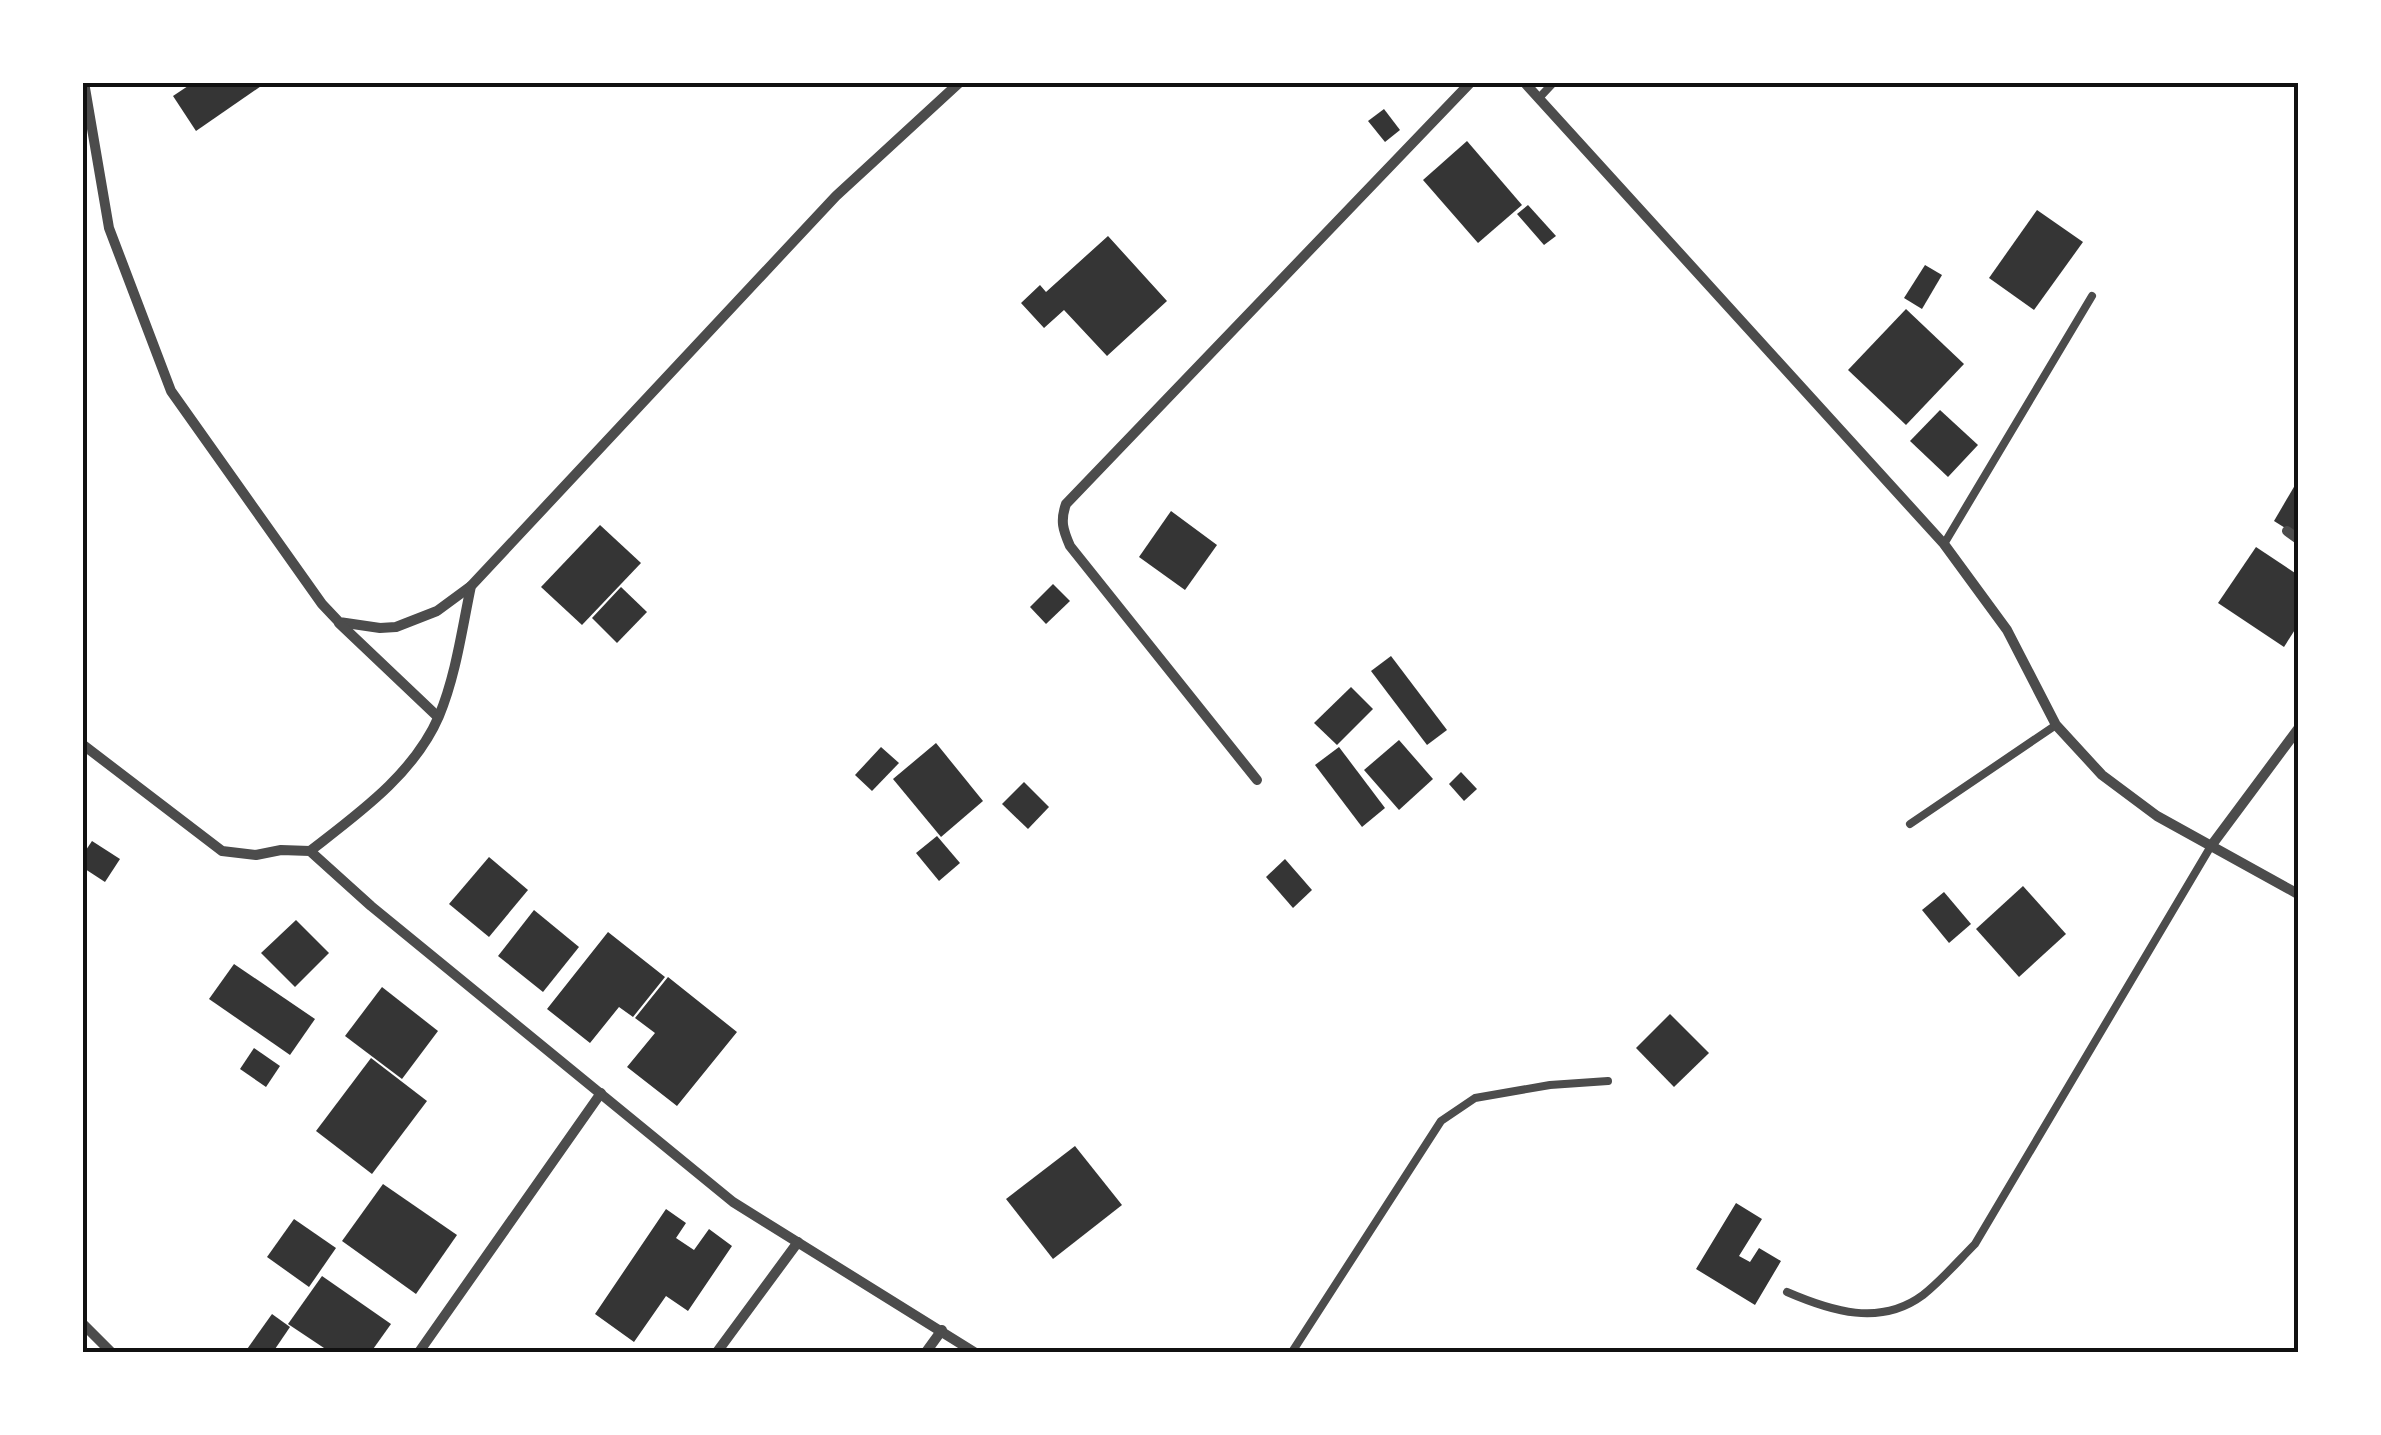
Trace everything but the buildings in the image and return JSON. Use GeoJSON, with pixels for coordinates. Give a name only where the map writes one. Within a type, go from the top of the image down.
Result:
{"type":"FeatureCollection","features":[{"type":"Feature","properties":{"kind":"street"},"geometry":{"type":"LineString","coordinates":[[84,82],[108,228],[171,391],[322,604],[438,717]]}},
{"type":"Feature","properties":{"kind":"street"},"geometry":{"type":"LineString","coordinates":[[339,622],[370,628],[396,626],[437,610],[471,586],[836,196],[960,82]]}},
{"type":"Feature","properties":{"kind":"street"},"geometry":{"type":"LineString","coordinates":[[1256,780],[1070,546],[1062,515],[1066,504],[1471,82]]}},
{"type":"Feature","properties":{"kind":"street"},"geometry":{"type":"LineString","coordinates":[[1524,82],[1944,544],[2007,630],[2056,725],[2102,776],[2157,816],[2298,894]]}},
{"type":"Feature","properties":{"kind":"street"},"geometry":{"type":"LineString","coordinates":[[2287,530],[2298,539]]}},
{"type":"Feature","properties":{"kind":"street"},"geometry":{"type":"LineString","coordinates":[[82,744],[222,851],[256,855],[310,850],[369,805],[418,753],[438,717],[452,673],[471,586]]}},
{"type":"Feature","properties":{"kind":"street"},"geometry":{"type":"LineString","coordinates":[[2211,846],[2298,730]]}},
{"type":"Feature","properties":{"kind":"street"},"geometry":{"type":"LineString","coordinates":[[310,850],[371,906],[733,1202],[974,1352]]}},
{"type":"Feature","properties":{"kind":"street"},"geometry":{"type":"LineString","coordinates":[[419,1352],[601,1094]]}},
{"type":"Feature","properties":{"kind":"street"},"geometry":{"type":"LineString","coordinates":[[717,1352],[798,1242]]}},
{"type":"Feature","properties":{"kind":"street"},"geometry":{"type":"LineString","coordinates":[[82,1323],[112,1352]]}},
{"type":"Feature","properties":{"kind":"street"},"geometry":{"type":"LineString","coordinates":[[926,1352],[942,1330]]}},
{"type":"Feature","properties":{"kind":"lane"},"geometry":{"type":"LineString","coordinates":[[1539,98],[1554,82]]}},
{"type":"Feature","properties":{"kind":"lane"},"geometry":{"type":"LineString","coordinates":[[1944,544],[2092,296]]}},
{"type":"Feature","properties":{"kind":"lane"},"geometry":{"type":"LineString","coordinates":[[1910,824],[2056,725]]}},
{"type":"Feature","properties":{"kind":"lane"},"geometry":{"type":"LineString","coordinates":[[1787,1292],[1829,1310],[1875,1315],[1921,1296],[1975,1244],[2211,846]]}},
{"type":"Feature","properties":{"kind":"lane"},"geometry":{"type":"LineString","coordinates":[[1292,1352],[1441,1120],[1475,1098],[1608,1081]]}}]}
